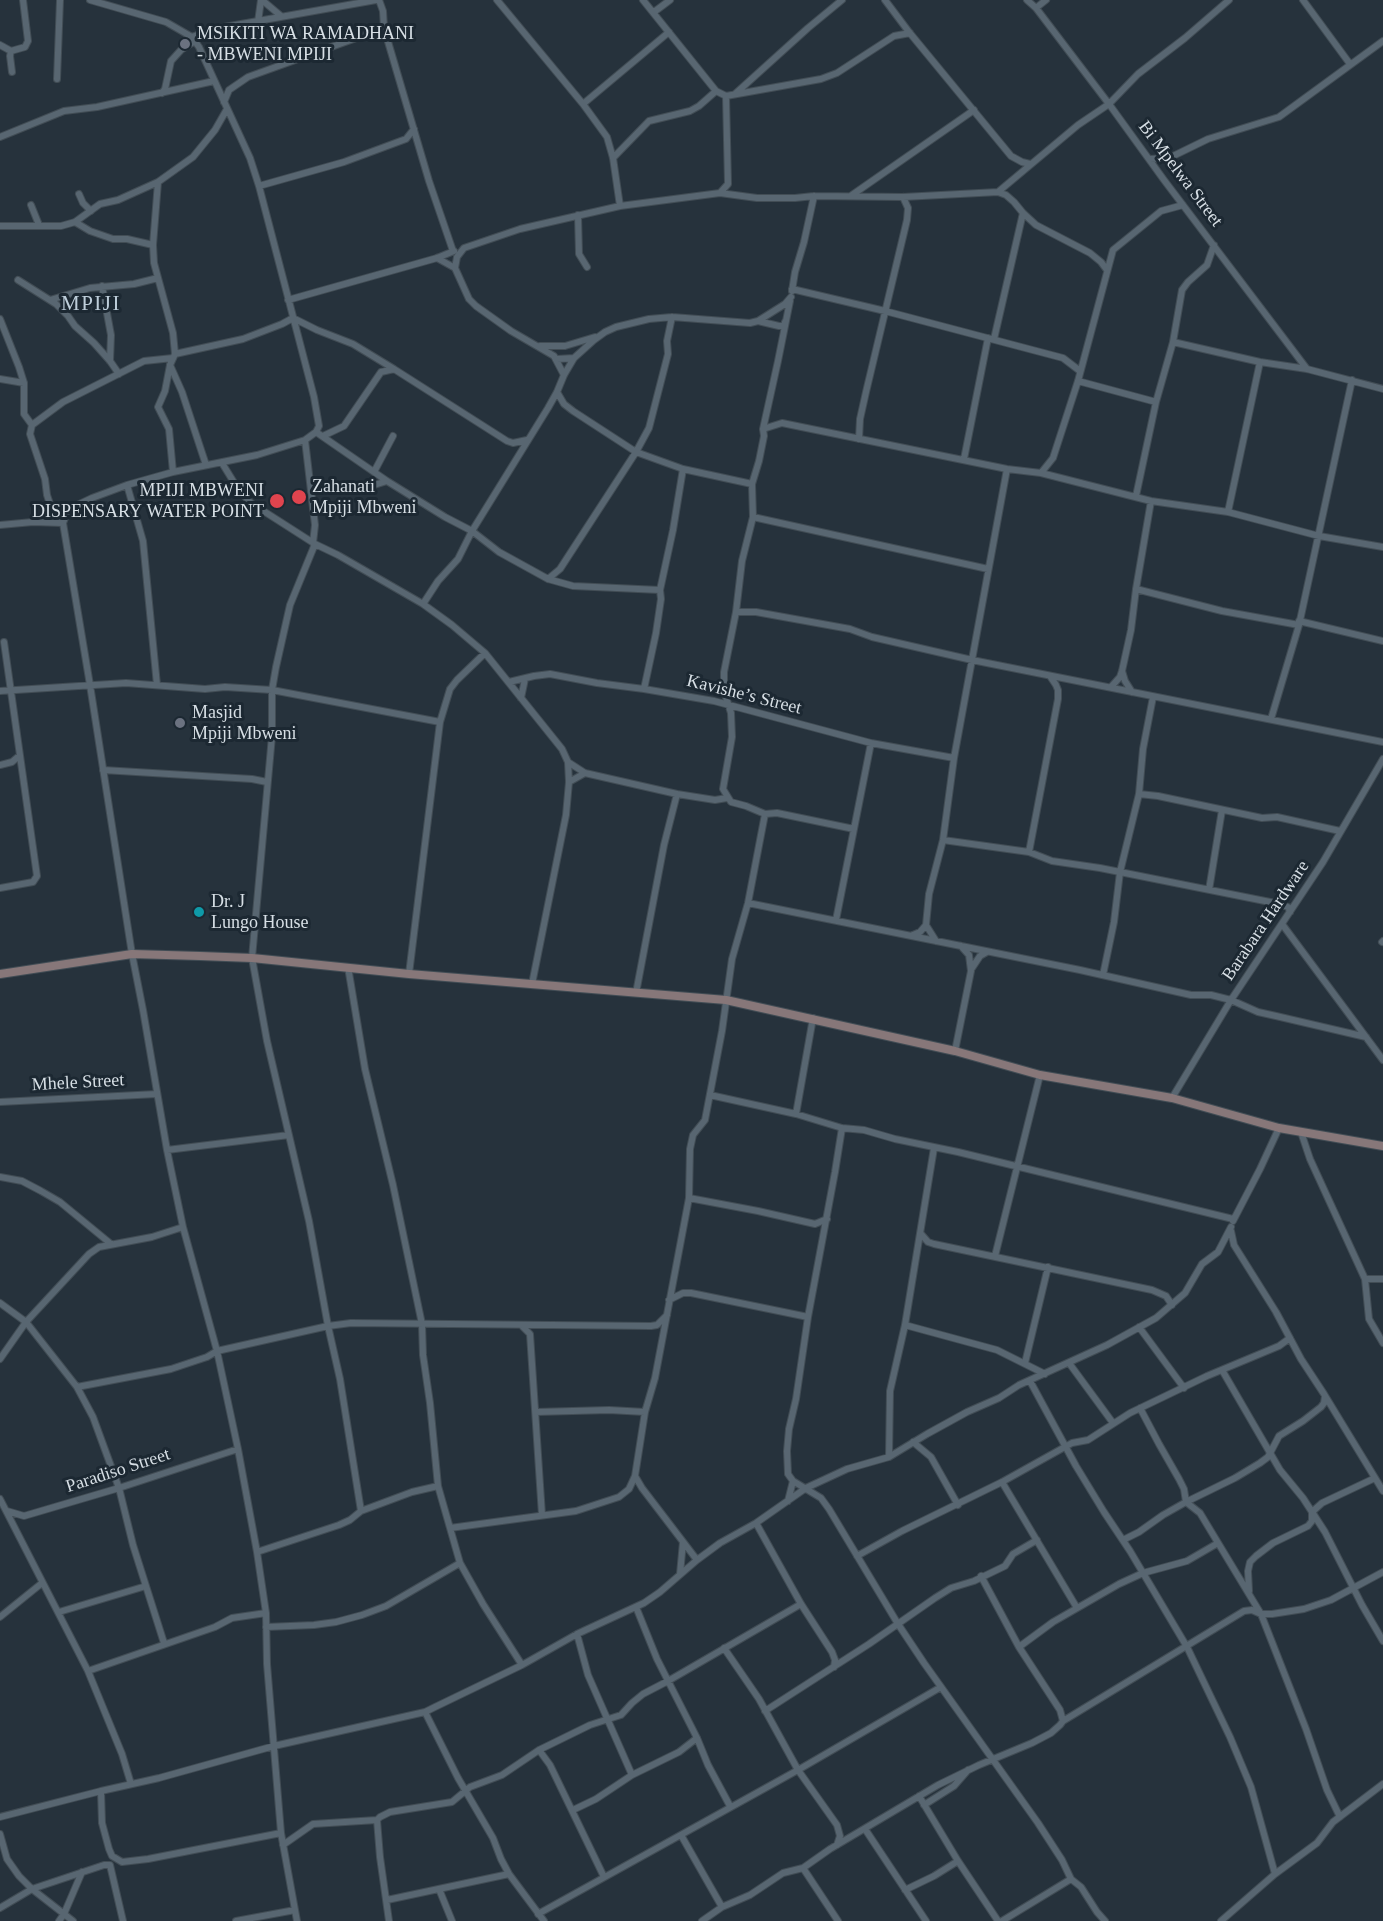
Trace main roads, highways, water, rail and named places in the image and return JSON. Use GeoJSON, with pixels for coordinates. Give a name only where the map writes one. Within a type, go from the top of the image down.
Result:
{"type":"FeatureCollection","features":[{"type":"Feature","properties":{"kind":"place","name":"MSIKITI WA RAMADHANI - MBWENI MPIJI"},"geometry":{"type":"Point","coordinates":[185,44]}},
{"type":"Feature","properties":{"kind":"place","name":"Zahanati Mpiji Mbweni"},"geometry":{"type":"Point","coordinates":[299,497]}},
{"type":"Feature","properties":{"kind":"place","name":"MPIJI MBWENI DISPENSARY WATER POINT"},"geometry":{"type":"Point","coordinates":[277,501]}},
{"type":"Feature","properties":{"kind":"place","name":"Masjid Mpiji Mbweni"},"geometry":{"type":"Point","coordinates":[180,723]}},
{"type":"Feature","properties":{"kind":"place","name":"Dr. J Lungo House"},"geometry":{"type":"Point","coordinates":[199,912]}},
{"type":"Feature","properties":{"kind":"district","name":"MPIJI"},"geometry":{"type":"Point","coordinates":[91,304]}}]}
